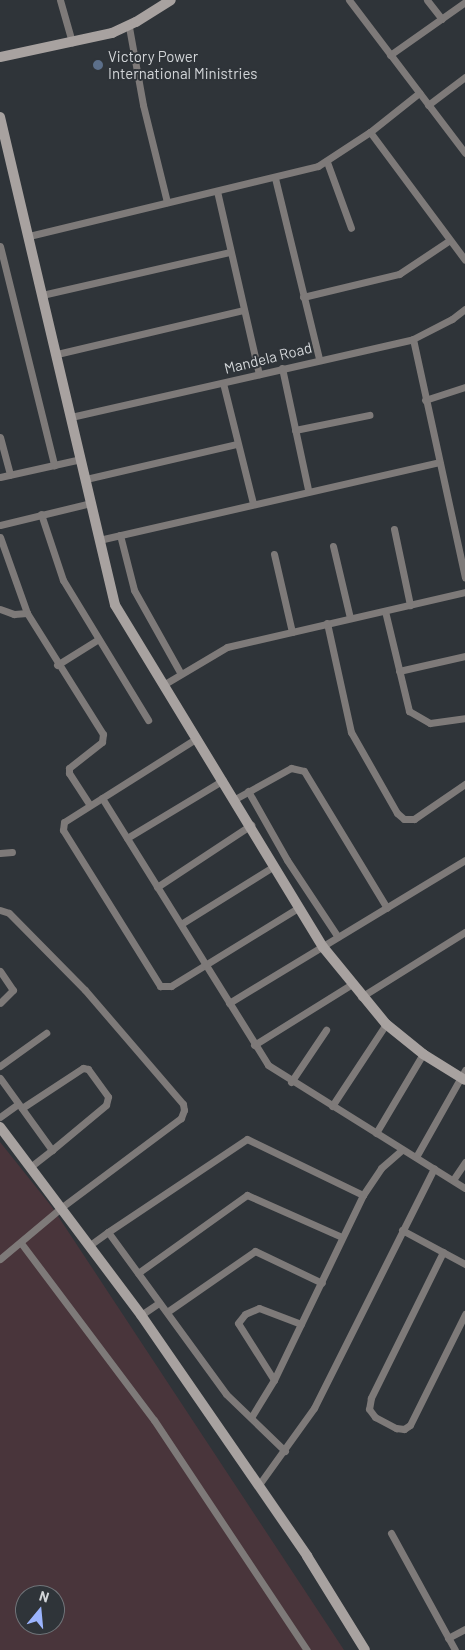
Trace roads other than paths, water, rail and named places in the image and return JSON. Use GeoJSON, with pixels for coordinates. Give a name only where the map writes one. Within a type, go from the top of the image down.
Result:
{"type":"FeatureCollection","features":[{"type":"Feature","properties":{"kind":"street"},"geometry":{"type":"LineString","coordinates":[[60,0],[72,42]]}},
{"type":"Feature","properties":{"kind":"street"},"geometry":{"type":"LineString","coordinates":[[0,57],[72,42],[128,27],[171,0]]}},
{"type":"Feature","properties":{"kind":"street"},"geometry":{"type":"LineString","coordinates":[[349,0],[465,152]]}},
{"type":"Feature","properties":{"kind":"street"},"geometry":{"type":"LineString","coordinates":[[427,0],[442,19]]}},
{"type":"Feature","properties":{"kind":"street"},"geometry":{"type":"LineString","coordinates":[[390,55],[465,2]]}},
{"type":"Feature","properties":{"kind":"street"},"geometry":{"type":"LineString","coordinates":[[128,27],[142,105],[168,202]]}},
{"type":"Feature","properties":{"kind":"street"},"geometry":{"type":"LineString","coordinates":[[428,105],[465,77]]}},
{"type":"Feature","properties":{"kind":"street"},"geometry":{"type":"LineString","coordinates":[[29,236],[275,178],[327,162],[370,132],[419,93]]}},
{"type":"Feature","properties":{"kind":"street"},"geometry":{"type":"LineString","coordinates":[[0,117],[2,135],[29,236],[115,605],[162,685],[251,825],[298,908],[323,947],[386,1024],[423,1054],[464,1076],[416,1157]]}},
{"type":"Feature","properties":{"kind":"street"},"geometry":{"type":"LineString","coordinates":[[370,132],[465,260]]}},
{"type":"Feature","properties":{"kind":"street"},"geometry":{"type":"LineString","coordinates":[[327,162],[351,228]]}},
{"type":"Feature","properties":{"kind":"street"},"geometry":{"type":"LineString","coordinates":[[275,178],[319,359]]}},
{"type":"Feature","properties":{"kind":"street"},"geometry":{"type":"LineString","coordinates":[[217,191],[229,252],[259,374]]}},
{"type":"Feature","properties":{"kind":"street"},"geometry":{"type":"LineString","coordinates":[[303,297],[399,274],[450,240]]}},
{"type":"Feature","properties":{"kind":"street"},"geometry":{"type":"LineString","coordinates":[[0,246],[2,270],[54,465]]}},
{"type":"Feature","properties":{"kind":"street"},"geometry":{"type":"LineString","coordinates":[[42,295],[229,252]]}},
{"type":"Feature","properties":{"kind":"street","name":"Mandela Road"},"geometry":{"type":"LineString","coordinates":[[71,417],[413,339],[452,319],[465,309]]}},
{"type":"Feature","properties":{"kind":"street"},"geometry":{"type":"LineString","coordinates":[[56,354],[243,310]]}},
{"type":"Feature","properties":{"kind":"street"},"geometry":{"type":"LineString","coordinates":[[413,339],[465,577]]}},
{"type":"Feature","properties":{"kind":"street"},"geometry":{"type":"LineString","coordinates":[[282,368],[308,489]]}},
{"type":"Feature","properties":{"kind":"street"},"geometry":{"type":"LineString","coordinates":[[223,383],[236,444],[253,503]]}},
{"type":"Feature","properties":{"kind":"street"},"geometry":{"type":"LineString","coordinates":[[425,400],[465,387]]}},
{"type":"Feature","properties":{"kind":"street"},"geometry":{"type":"LineString","coordinates":[[295,430],[369,415]]}},
{"type":"Feature","properties":{"kind":"street"},"geometry":{"type":"LineString","coordinates":[[0,437],[10,475]]}},
{"type":"Feature","properties":{"kind":"street"},"geometry":{"type":"LineString","coordinates":[[86,479],[236,444]]}},
{"type":"Feature","properties":{"kind":"street"},"geometry":{"type":"LineString","coordinates":[[0,477],[81,459]]}},
{"type":"Feature","properties":{"kind":"street"},"geometry":{"type":"LineString","coordinates":[[99,540],[308,489],[439,462]]}},
{"type":"Feature","properties":{"kind":"street"},"geometry":{"type":"LineString","coordinates":[[0,525],[91,503]]}},
{"type":"Feature","properties":{"kind":"street"},"geometry":{"type":"LineString","coordinates":[[41,514],[63,580],[97,640],[148,720]]}},
{"type":"Feature","properties":{"kind":"street"},"geometry":{"type":"LineString","coordinates":[[394,529],[410,605]]}},
{"type":"Feature","properties":{"kind":"street"},"geometry":{"type":"LineString","coordinates":[[120,535],[134,590],[181,674]]}},
{"type":"Feature","properties":{"kind":"street"},"geometry":{"type":"LineString","coordinates":[[0,537],[27,613],[57,665],[103,734],[102,742],[69,768],[69,774],[90,805]]}},
{"type":"Feature","properties":{"kind":"street"},"geometry":{"type":"LineString","coordinates":[[333,546],[350,618]]}},
{"type":"Feature","properties":{"kind":"street"},"geometry":{"type":"LineString","coordinates":[[274,554],[292,632]]}},
{"type":"Feature","properties":{"kind":"street"},"geometry":{"type":"LineString","coordinates":[[162,685],[218,650],[465,592]]}},
{"type":"Feature","properties":{"kind":"street"},"geometry":{"type":"LineString","coordinates":[[0,609],[14,614],[27,613]]}},
{"type":"Feature","properties":{"kind":"street"},"geometry":{"type":"LineString","coordinates":[[385,611],[406,706],[413,715],[438,724],[465,718]]}},
{"type":"Feature","properties":{"kind":"street"},"geometry":{"type":"LineString","coordinates":[[327,624],[350,732],[397,813],[404,819],[414,819],[465,784]]}},
{"type":"Feature","properties":{"kind":"street"},"geometry":{"type":"LineString","coordinates":[[57,665],[97,640]]}},
{"type":"Feature","properties":{"kind":"street"},"geometry":{"type":"LineString","coordinates":[[399,671],[465,656]]}},
{"type":"Feature","properties":{"kind":"street"},"geometry":{"type":"LineString","coordinates":[[197,738],[64,822],[63,830],[158,982],[171,986],[207,966],[298,908]]}},
{"type":"Feature","properties":{"kind":"street"},"geometry":{"type":"LineString","coordinates":[[235,799],[291,768],[304,771],[387,908]]}},
{"type":"Feature","properties":{"kind":"street"},"geometry":{"type":"LineString","coordinates":[[128,838],[223,780]]}},
{"type":"Feature","properties":{"kind":"street"},"geometry":{"type":"LineString","coordinates":[[248,791],[287,860],[338,937]]}},
{"type":"Feature","properties":{"kind":"street"},"geometry":{"type":"LineString","coordinates":[[102,798],[254,1045],[273,1070],[465,1188]]}},
{"type":"Feature","properties":{"kind":"street"},"geometry":{"type":"LineString","coordinates":[[157,887],[251,825]]}},
{"type":"Feature","properties":{"kind":"street"},"geometry":{"type":"LineString","coordinates":[[0,853],[12,852]]}},
{"type":"Feature","properties":{"kind":"street"},"geometry":{"type":"LineString","coordinates":[[230,1004],[465,860]]}},
{"type":"Feature","properties":{"kind":"street"},"geometry":{"type":"LineString","coordinates":[[181,924],[274,866]]}},
{"type":"Feature","properties":{"kind":"street"},"geometry":{"type":"LineString","coordinates":[[0,910],[9,913],[79,983],[176,1096],[184,1110],[181,1118],[62,1208],[0,1259]]}},
{"type":"Feature","properties":{"kind":"street"},"geometry":{"type":"LineString","coordinates":[[362,997],[465,932]]}},
{"type":"Feature","properties":{"kind":"street"},"geometry":{"type":"LineString","coordinates":[[0,971],[12,990],[0,1003]]}},
{"type":"Feature","properties":{"kind":"street"},"geometry":{"type":"LineString","coordinates":[[254,1045],[352,984]]}},
{"type":"Feature","properties":{"kind":"street"},"geometry":{"type":"LineString","coordinates":[[332,1106],[386,1024]]}},
{"type":"Feature","properties":{"kind":"street"},"geometry":{"type":"LineString","coordinates":[[291,1082],[326,1030]]}},
{"type":"Feature","properties":{"kind":"street"},"geometry":{"type":"LineString","coordinates":[[0,1066],[46,1033]]}},
{"type":"Feature","properties":{"kind":"street"},"geometry":{"type":"LineString","coordinates":[[376,1133],[423,1054]]}},
{"type":"Feature","properties":{"kind":"street"},"geometry":{"type":"LineString","coordinates":[[0,1117],[83,1068],[88,1069],[108,1097],[106,1106],[30,1167]]}},
{"type":"Feature","properties":{"kind":"street"},"geometry":{"type":"LineString","coordinates":[[0,1078],[52,1150]]}},
{"type":"Feature","properties":{"kind":"street"},"geometry":{"type":"LineString","coordinates":[[0,1127],[141,1315],[258,1486],[363,1649]]}},
{"type":"Feature","properties":{"kind":"street"},"geometry":{"type":"LineString","coordinates":[[90,1245],[246,1139],[363,1195]]}},
{"type":"Feature","properties":{"kind":"street"},"geometry":{"type":"LineString","coordinates":[[252,1416],[274,1380],[363,1195],[381,1168],[402,1150]]}},
{"type":"Feature","properties":{"kind":"street"},"geometry":{"type":"LineString","coordinates":[[453,1180],[465,1162]]}},
{"type":"Feature","properties":{"kind":"street"},"geometry":{"type":"LineString","coordinates":[[258,1486],[285,1451],[314,1408],[434,1168]]}},
{"type":"Feature","properties":{"kind":"street"},"geometry":{"type":"LineString","coordinates":[[138,1273],[250,1195],[342,1237]]}},
{"type":"Feature","properties":{"kind":"street"},"geometry":{"type":"LineString","coordinates":[[402,1230],[465,1264]]}},
{"type":"Feature","properties":{"kind":"street"},"geometry":{"type":"LineString","coordinates":[[108,1232],[226,1394],[252,1416],[285,1451]]}},
{"type":"Feature","properties":{"kind":"street"},"geometry":{"type":"LineString","coordinates":[[21,1243],[154,1420],[307,1650]]}},
{"type":"Feature","properties":{"kind":"street"},"geometry":{"type":"LineString","coordinates":[[167,1312],[255,1251],[322,1283]]}},
{"type":"Feature","properties":{"kind":"street"},"geometry":{"type":"LineString","coordinates":[[443,1252],[372,1398],[369,1409],[375,1417],[396,1428],[404,1429],[410,1424],[465,1314]]}},
{"type":"Feature","properties":{"kind":"street"},"geometry":{"type":"LineString","coordinates":[[141,1315],[160,1303]]}},
{"type":"Feature","properties":{"kind":"street"},"geometry":{"type":"LineString","coordinates":[[274,1380],[238,1323],[245,1314],[259,1308],[301,1324]]}},
{"type":"Feature","properties":{"kind":"street"},"geometry":{"type":"LineString","coordinates":[[391,1533],[455,1650]]}},
{"type":"Feature","properties":{"kind":"street"},"geometry":{"type":"LineString","coordinates":[[448,1638],[465,1629]]}},
{"type":"Feature","properties":{"kind":"place","name":"Victory Power International Ministries"},"geometry":{"type":"Point","coordinates":[98,65]}}]}
